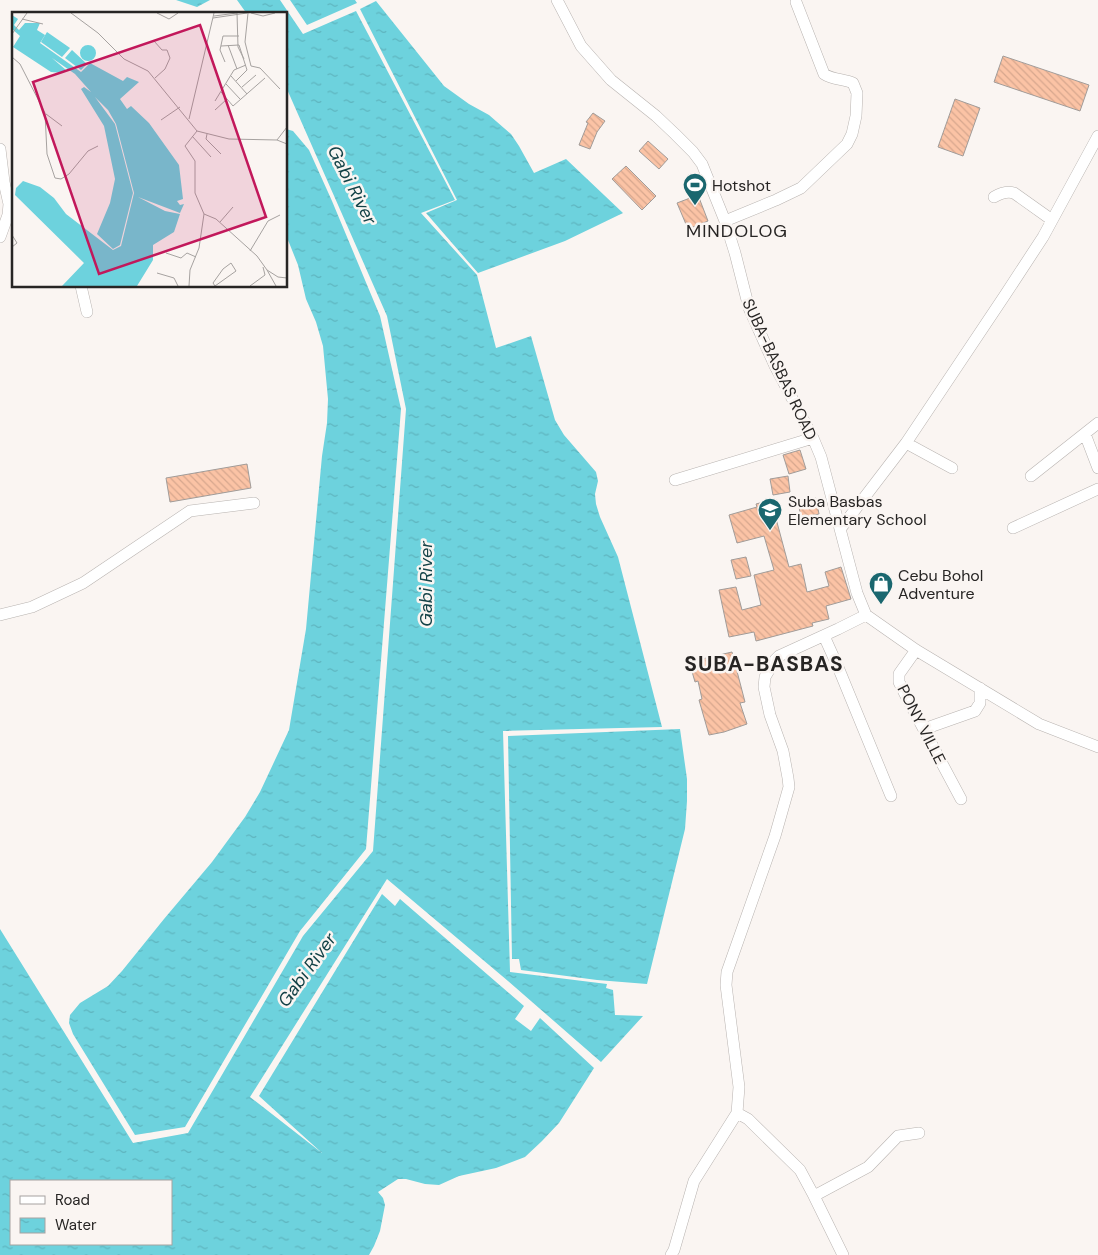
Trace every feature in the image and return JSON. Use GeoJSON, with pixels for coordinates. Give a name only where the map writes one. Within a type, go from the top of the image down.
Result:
{"type":"FeatureCollection","features":[{"type":"Feature","properties":{"kind":"street","name":"SUBA-BASBAS ROAD"},"geometry":{"type":"LineString","coordinates":[[557,0],[581,46],[611,80],[656,116],[702,164],[735,253],[749,308],[775,366],[821,457],[857,593],[866,615]]}},
{"type":"Feature","properties":{"kind":"street"},"geometry":{"type":"LineString","coordinates":[[724,221],[802,188],[847,144],[852,134],[856,116],[856,93],[853,82],[830,78],[824,74],[796,2]]}},
{"type":"Feature","properties":{"kind":"street"},"geometry":{"type":"LineString","coordinates":[[841,528],[906,443],[1005,295],[1043,237],[1098,136]]}},
{"type":"Feature","properties":{"kind":"street"},"geometry":{"type":"LineString","coordinates":[[0,149],[4,182],[12,210],[8,215],[0,237]]}},
{"type":"Feature","properties":{"kind":"street"},"geometry":{"type":"LineString","coordinates":[[994,197],[1009,191],[1052,220]]}},
{"type":"Feature","properties":{"kind":"street"},"geometry":{"type":"LineString","coordinates":[[81,288],[87,312]]}},
{"type":"Feature","properties":{"kind":"street"},"geometry":{"type":"LineString","coordinates":[[1031,476],[1098,423]]}},
{"type":"Feature","properties":{"kind":"street"},"geometry":{"type":"LineString","coordinates":[[1084,434],[1098,468]]}},
{"type":"Feature","properties":{"kind":"street"},"geometry":{"type":"LineString","coordinates":[[675,480],[813,438]]}},
{"type":"Feature","properties":{"kind":"street"},"geometry":{"type":"LineString","coordinates":[[906,443],[952,468]]}},
{"type":"Feature","properties":{"kind":"street"},"geometry":{"type":"LineString","coordinates":[[1013,528],[1098,489]]}},
{"type":"Feature","properties":{"kind":"street"},"geometry":{"type":"LineString","coordinates":[[0,615],[32,607],[83,582],[190,511],[254,503]]}},
{"type":"Feature","properties":{"kind":"street"},"geometry":{"type":"LineString","coordinates":[[670,1255],[674,1250],[694,1181],[737,1113],[739,1087],[726,985],[727,972],[775,836],[789,787],[783,751],[770,715],[764,687],[765,677],[774,660],[866,615],[916,650],[1039,724],[1098,746]]}},
{"type":"Feature","properties":{"kind":"street"},"geometry":{"type":"LineString","coordinates":[[824,636],[891,796]]}},
{"type":"Feature","properties":{"kind":"street","name":"PONY VILLE"},"geometry":{"type":"LineString","coordinates":[[916,650],[899,674],[899,682],[961,799]]}},
{"type":"Feature","properties":{"kind":"street"},"geometry":{"type":"LineString","coordinates":[[924,729],[975,711],[980,703],[980,688]]}},
{"type":"Feature","properties":{"kind":"street"},"geometry":{"type":"LineString","coordinates":[[737,1113],[748,1119],[800,1170],[843,1255]]}},
{"type":"Feature","properties":{"kind":"street"},"geometry":{"type":"LineString","coordinates":[[814,1196],[868,1167],[898,1136],[919,1133]]}},
{"type":"Feature","properties":{"kind":"water"},"geometry":{"type":"Polygon","coordinates":[[[176,0],[210,0],[197,7],[176,0]]]}},
{"type":"Feature","properties":{"kind":"water","name":"Gabi River"},"geometry":{"type":"Polygon","coordinates":[[[237,0],[280,0],[303,34],[356,11],[455,200],[421,213],[477,275],[496,348],[531,336],[555,420],[564,435],[596,472],[598,481],[595,494],[596,504],[618,557],[662,727],[503,731],[510,972],[607,984],[606,988],[613,990],[615,1015],[643,1016],[601,1062],[387,879],[250,1097],[322,1153],[259,1096],[382,894],[395,906],[400,899],[524,1006],[515,1019],[531,1031],[540,1018],[594,1068],[559,1123],[542,1141],[525,1157],[496,1168],[459,1176],[439,1185],[398,1179],[378,1192],[383,1198],[385,1205],[380,1231],[369,1255],[0,1255],[0,929],[133,1143],[188,1133],[303,936],[373,851],[406,409],[387,316],[288,92],[288,12],[246,12],[237,0]]]}},
{"type":"Feature","properties":{"kind":"water"},"geometry":{"type":"Polygon","coordinates":[[[290,0],[355,0],[357,3],[307,25],[290,0]]]}},
{"type":"Feature","properties":{"kind":"water"},"geometry":{"type":"Polygon","coordinates":[[[376,1],[444,86],[469,104],[489,115],[511,134],[534,173],[566,159],[623,213],[565,241],[478,273],[426,213],[457,200],[360,9],[376,1]]]}},
{"type":"Feature","properties":{"kind":"water"},"geometry":{"type":"Polygon","coordinates":[[[288,130],[293,131],[309,150],[380,316],[401,409],[366,849],[300,931],[185,1127],[135,1135],[73,1034],[69,1023],[70,1015],[80,1003],[108,986],[122,971],[212,862],[245,817],[260,792],[289,730],[306,629],[328,399],[323,346],[316,322],[306,299],[298,265],[288,240],[288,130]]]}},
{"type":"Feature","properties":{"kind":"water"},"geometry":{"type":"Polygon","coordinates":[[[680,729],[687,779],[685,829],[647,984],[597,980],[521,970],[519,959],[512,959],[508,736],[680,729]]]}},
{"type":"Feature","properties":{"kind":"building"},"geometry":{"type":"Polygon","coordinates":[[[1003,56],[1089,85],[1080,111],[994,82],[1003,56]]]}},
{"type":"Feature","properties":{"kind":"building"},"geometry":{"type":"Polygon","coordinates":[[[955,99],[980,108],[963,156],[938,147],[955,99]]]}},
{"type":"Feature","properties":{"kind":"building"},"geometry":{"type":"Polygon","coordinates":[[[593,113],[605,121],[597,132],[590,149],[579,145],[588,123],[586,122],[593,113]]]}},
{"type":"Feature","properties":{"kind":"building"},"geometry":{"type":"Polygon","coordinates":[[[648,141],[668,159],[659,169],[639,151],[648,141]]]}},
{"type":"Feature","properties":{"kind":"building"},"geometry":{"type":"Polygon","coordinates":[[[626,166],[656,196],[642,210],[612,179],[626,166]]]}},
{"type":"Feature","properties":{"kind":"building"},"geometry":{"type":"Polygon","coordinates":[[[698,195],[708,221],[688,229],[677,203],[698,195]]]}},
{"type":"Feature","properties":{"kind":"building"},"geometry":{"type":"Polygon","coordinates":[[[800,450],[806,469],[789,474],[783,455],[800,450]]]}},
{"type":"Feature","properties":{"kind":"building"},"geometry":{"type":"Polygon","coordinates":[[[247,464],[251,488],[170,502],[166,478],[247,464]]]}},
{"type":"Feature","properties":{"kind":"building"},"geometry":{"type":"Polygon","coordinates":[[[788,476],[790,492],[773,495],[770,479],[788,476]]]}},
{"type":"Feature","properties":{"kind":"building"},"geometry":{"type":"Polygon","coordinates":[[[816,498],[819,514],[801,518],[798,501],[816,498]]]}},
{"type":"Feature","properties":{"kind":"building"},"geometry":{"type":"Polygon","coordinates":[[[771,500],[789,567],[801,564],[807,592],[829,586],[825,572],[841,567],[851,599],[826,606],[829,619],[812,623],[813,626],[756,641],[754,632],[729,637],[719,590],[736,587],[742,610],[761,605],[754,575],[774,570],[764,536],[737,543],[729,515],[757,507],[756,504],[771,500]]]}},
{"type":"Feature","properties":{"kind":"building"},"geometry":{"type":"Polygon","coordinates":[[[746,557],[751,576],[736,579],[731,560],[746,557]]]}},
{"type":"Feature","properties":{"kind":"building"},"geometry":{"type":"Polygon","coordinates":[[[732,652],[745,702],[740,703],[747,724],[709,735],[699,700],[702,699],[698,681],[695,682],[689,661],[732,652]]]}},
{"type":"Feature","properties":{"kind":"place","name":"Hotshot"},"geometry":{"type":"Point","coordinates":[695,206]}},
{"type":"Feature","properties":{"kind":"place","name":"Suba Basbas Elementary School"},"geometry":{"type":"Point","coordinates":[770,531]}},
{"type":"Feature","properties":{"kind":"place","name":"Cebu Bohol Adventure"},"geometry":{"type":"Point","coordinates":[881,605]}},
{"type":"Feature","properties":{"kind":"district","name":"MINDOLOG"},"geometry":{"type":"Point","coordinates":[737,231]}},
{"type":"Feature","properties":{"kind":"district","name":"SUBA-BASBAS"},"geometry":{"type":"Point","coordinates":[764,664]}}]}
